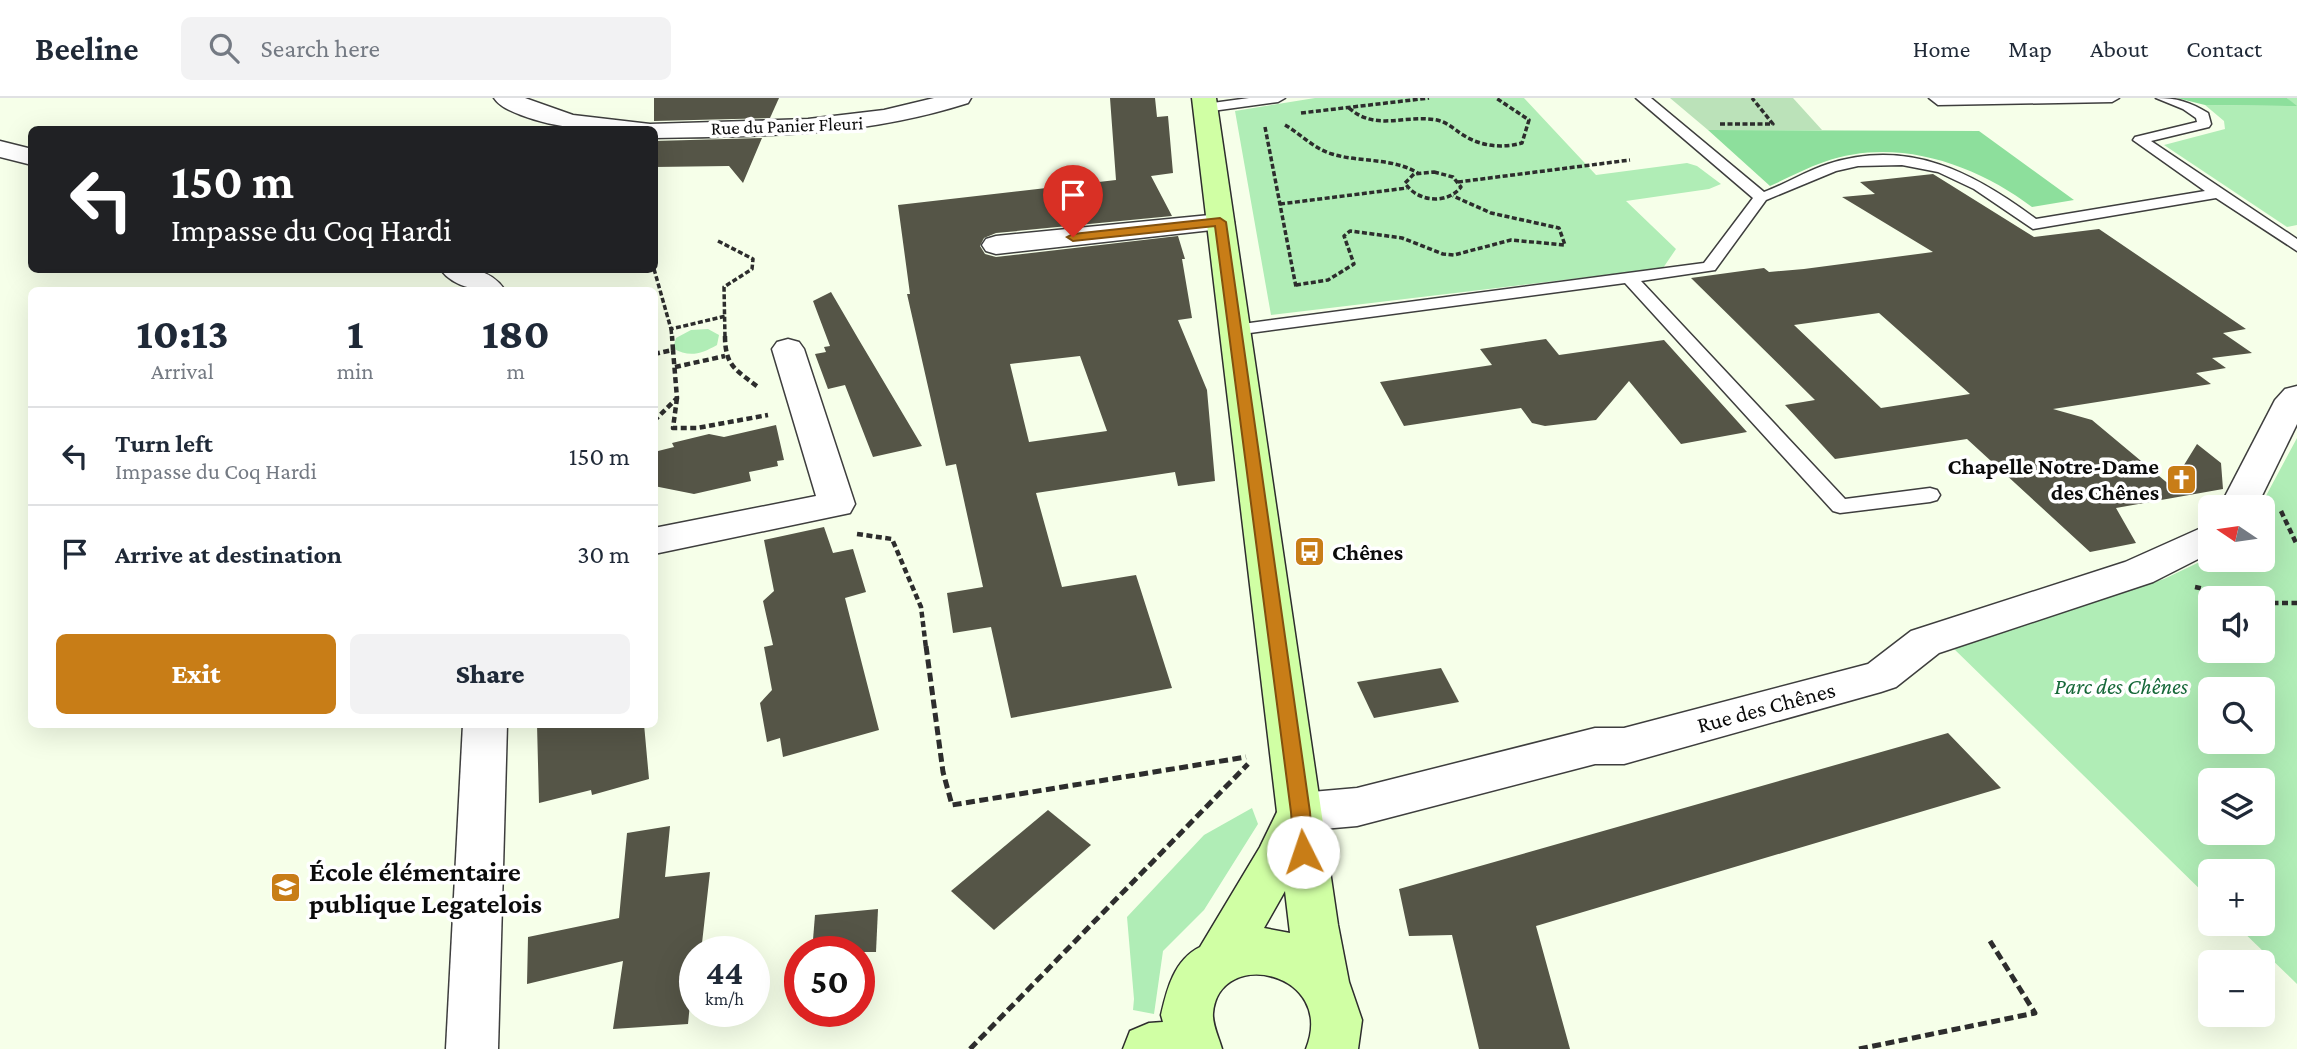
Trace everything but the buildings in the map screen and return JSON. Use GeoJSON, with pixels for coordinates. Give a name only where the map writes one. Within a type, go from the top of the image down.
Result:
{"type":"FeatureCollection","features":[{"type":"Feature","properties":{"kind":"main road"},"geometry":{"type":"LineString","coordinates":[[1204,103],[1313,925],[1324,986]]}},
{"type":"Feature","properties":{"kind":"main road"},"geometry":{"type":"LineString","coordinates":[[1219,961],[1277,861],[1300,812]]}},
{"type":"Feature","properties":{"kind":"main road"},"geometry":{"type":"LineString","coordinates":[[1178,1045],[1192,989],[1206,970],[1224,957],[1248,950],[1272,951],[1296,959],[1315,974],[1330,994],[1337,1018],[1332,1049]]}},
{"type":"Feature","properties":{"kind":"street"},"geometry":{"type":"LineString","coordinates":[[506,98],[533,113],[562,121],[608,126]]}},
{"type":"Feature","properties":{"kind":"street","name":"Rue du Panier Fleuri"},"geometry":{"type":"LineString","coordinates":[[658,130],[829,127],[878,121],[922,111],[958,98]]}},
{"type":"Feature","properties":{"kind":"street"},"geometry":{"type":"LineString","coordinates":[[0,149],[28,157]]}},
{"type":"Feature","properties":{"kind":"street"},"geometry":{"type":"LineString","coordinates":[[996,245],[1220,222]]}},
{"type":"Feature","properties":{"kind":"street"},"geometry":{"type":"LineString","coordinates":[[462,273],[487,287]]}},
{"type":"Feature","properties":{"kind":"street"},"geometry":{"type":"LineString","coordinates":[[658,540],[837,504],[788,349]]}},
{"type":"Feature","properties":{"kind":"street"},"geometry":{"type":"LineString","coordinates":[[2244,495],[2292,400],[2297,396]]}},
{"type":"Feature","properties":{"kind":"street","name":"Rue des Chênes"},"geometry":{"type":"LineString","coordinates":[[1300,812],[1357,807],[1595,746],[1623,746],[1881,676],[1925,642],[2139,572],[2198,543]]}},
{"type":"Feature","properties":{"kind":"street"},"geometry":{"type":"LineString","coordinates":[[472,1049],[485,728]]}},
{"type":"Feature","properties":{"kind":"lane"},"geometry":{"type":"LineString","coordinates":[[1204,103],[1279,98]]}},
{"type":"Feature","properties":{"kind":"lane"},"geometry":{"type":"LineString","coordinates":[[1643,98],[1761,198]]}},
{"type":"Feature","properties":{"kind":"lane"},"geometry":{"type":"LineString","coordinates":[[1936,98],[1938,101],[2112,98]]}},
{"type":"Feature","properties":{"kind":"lane"},"geometry":{"type":"LineString","coordinates":[[2163,98],[2197,111],[2203,116],[2204,124],[2140,140],[2297,246]]}},
{"type":"Feature","properties":{"kind":"lane"},"geometry":{"type":"LineString","coordinates":[[1235,330],[1709,267],[1761,198],[1784,192],[1825,170],[1849,163],[1892,159],[1923,161],[1974,182],[2033,224],[2217,193]]}},
{"type":"Feature","properties":{"kind":"lane"},"geometry":{"type":"LineString","coordinates":[[1629,278],[1840,506],[1930,495]]}},
{"type":"Feature","properties":{"kind":"path"},"geometry":{"type":"LineString","coordinates":[[1294,114],[1429,98]]}},
{"type":"Feature","properties":{"kind":"path"},"geometry":{"type":"LineString","coordinates":[[1349,108],[1357,117],[1369,121],[1441,121],[1472,140],[1493,147],[1522,143],[1530,120],[1496,98]]}},
{"type":"Feature","properties":{"kind":"path"},"geometry":{"type":"LineString","coordinates":[[1719,124],[1773,124],[1752,98]]}},
{"type":"Feature","properties":{"kind":"path"},"geometry":{"type":"LineString","coordinates":[[1263,118],[1298,294]]}},
{"type":"Feature","properties":{"kind":"path"},"geometry":{"type":"LineString","coordinates":[[1281,123],[1311,145],[1332,154],[1402,163],[1418,173]]}},
{"type":"Feature","properties":{"kind":"path"},"geometry":{"type":"LineString","coordinates":[[1458,182],[1630,160]]}},
{"type":"Feature","properties":{"kind":"path"},"geometry":{"type":"LineString","coordinates":[[1407,188],[1408,178],[1418,173],[1444,173],[1461,187],[1453,196]]}},
{"type":"Feature","properties":{"kind":"path"},"geometry":{"type":"LineString","coordinates":[[1280,204],[1407,188],[1413,193],[1432,198],[1453,196],[1474,209],[1490,214],[1559,228],[1564,236],[1565,245],[1511,240],[1454,255],[1443,254],[1402,238],[1350,231],[1344,236],[1354,264],[1342,276],[1321,283],[1296,285]]}},
{"type":"Feature","properties":{"kind":"path"},"geometry":{"type":"LineString","coordinates":[[718,241],[753,259],[752,269],[724,287],[725,355],[734,368],[762,390]]}},
{"type":"Feature","properties":{"kind":"path"},"geometry":{"type":"LineString","coordinates":[[655,273],[671,329],[677,398],[673,428],[697,428],[778,413]]}},
{"type":"Feature","properties":{"kind":"path"},"geometry":{"type":"LineString","coordinates":[[671,329],[726,316]]}},
{"type":"Feature","properties":{"kind":"path"},"geometry":{"type":"LineString","coordinates":[[658,353],[673,350]]}},
{"type":"Feature","properties":{"kind":"path"},"geometry":{"type":"LineString","coordinates":[[675,367],[725,355]]}},
{"type":"Feature","properties":{"kind":"path"},"geometry":{"type":"LineString","coordinates":[[658,417],[677,398]]}},
{"type":"Feature","properties":{"kind":"path"},"geometry":{"type":"LineString","coordinates":[[837,504],[843,532],[891,539],[921,607],[943,772],[952,805],[1142,772],[1255,756],[970,1049]]}},
{"type":"Feature","properties":{"kind":"path"},"geometry":{"type":"LineString","coordinates":[[2280,508],[2297,545]]}},
{"type":"Feature","properties":{"kind":"path"},"geometry":{"type":"LineString","coordinates":[[2192,586],[2198,587]]}},
{"type":"Feature","properties":{"kind":"path"},"geometry":{"type":"LineString","coordinates":[[2275,603],[2297,603]]}},
{"type":"Feature","properties":{"kind":"path"},"geometry":{"type":"LineString","coordinates":[[1859,1049],[2035,1013],[1990,942]]}},
{"type":"Feature","properties":{"kind":"green space"},"geometry":{"type":"Polygon","coordinates":[[[1315,98],[1524,98],[1596,175],[1687,163],[1697,166],[1721,184],[1709,189],[1626,201],[1676,249],[1663,268],[1271,315],[1235,111],[1315,98]]]}},
{"type":"Feature","properties":{"kind":"green space"},"geometry":{"type":"Polygon","coordinates":[[[1670,98],[1793,98],[1822,130],[1708,130],[1670,98]]]}},
{"type":"Feature","properties":{"kind":"green space"},"geometry":{"type":"Polygon","coordinates":[[[2177,98],[2287,98],[2297,106],[2205,105],[2177,98]]]}},
{"type":"Feature","properties":{"kind":"green space"},"geometry":{"type":"Polygon","coordinates":[[[2287,98],[2297,98],[2297,225],[2287,227],[2164,145],[2225,129],[2224,121],[2205,105],[2295,106],[2287,98]]]}},
{"type":"Feature","properties":{"kind":"green space"},"geometry":{"type":"Polygon","coordinates":[[[1708,130],[1979,131],[2074,200],[2032,207],[1986,178],[1960,167],[1906,153],[1851,155],[1824,162],[1770,186],[1708,130]]]}},
{"type":"Feature","properties":{"kind":"green space"},"geometry":{"type":"Polygon","coordinates":[[[708,329],[719,335],[717,345],[706,351],[684,353],[673,348],[676,338],[691,330],[708,329]]]}},
{"type":"Feature","properties":{"kind":"green space","name":"Parc des Chênes"},"geometry":{"type":"Polygon","coordinates":[[[2297,438],[2297,984],[2275,963],[2275,950],[2262,950],[2247,936],[2275,936],[2275,859],[2198,859],[2198,887],[1951,646],[2164,579],[2198,563],[2198,572],[2275,572],[2275,495],[2266,495],[2297,438]]]}},
{"type":"Feature","properties":{"kind":"green space"},"geometry":{"type":"Polygon","coordinates":[[[1252,808],[1258,824],[1204,910],[1163,951],[1154,1014],[1133,1010],[1127,917],[1204,835],[1252,808]]]}},
{"type":"Feature","properties":{"kind":"place","name":"Chapelle Notre-Dame des Chênes"},"geometry":{"type":"Point","coordinates":[2182,479]}},
{"type":"Feature","properties":{"kind":"place","name":"Chênes"},"geometry":{"type":"Point","coordinates":[1309,552]}},
{"type":"Feature","properties":{"kind":"place","name":"École élémentaire publique Legatelois"},"geometry":{"type":"Point","coordinates":[286,887]}},
{"type":"Feature","properties":{"kind":"route"},"geometry":{"type":"LineString","coordinates":[[1073,237],[1220,222],[1300,812],[1303,852]]}}]}
